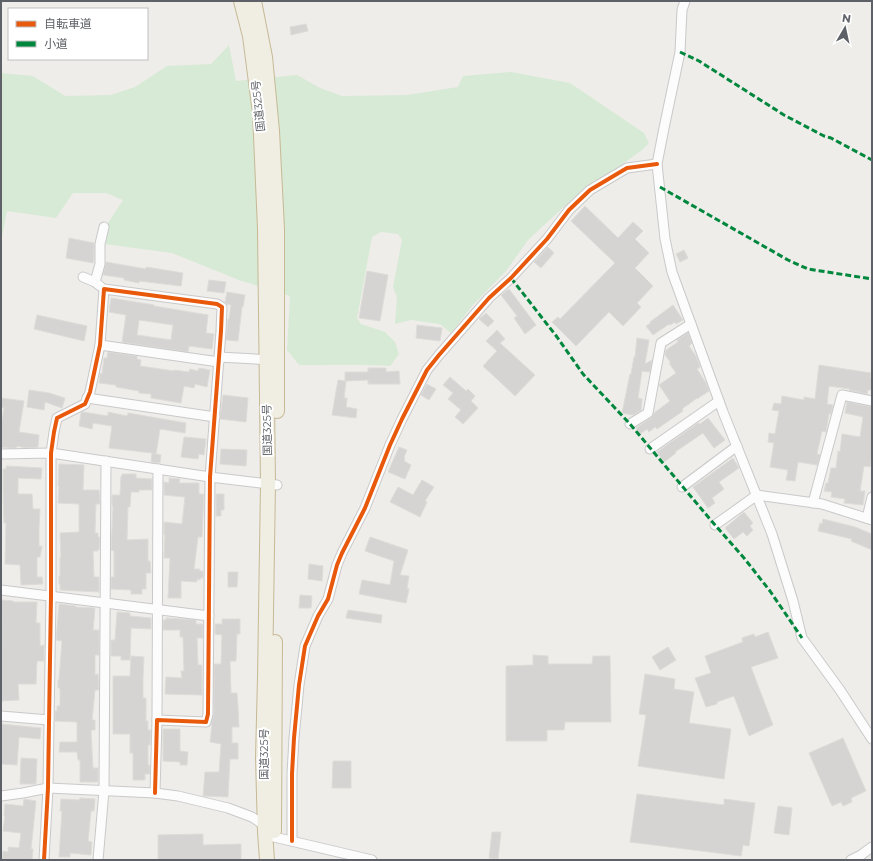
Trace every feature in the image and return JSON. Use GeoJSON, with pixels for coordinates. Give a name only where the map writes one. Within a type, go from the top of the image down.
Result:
{"type":"FeatureCollection","features":[{"type":"Feature","properties":{"kind":"highway","name":"国道325号"},"geometry":{"type":"LineString","coordinates":[[241,1],[250,36],[260,113],[272,360]]}},
{"type":"Feature","properties":{"kind":"highway","name":"国道325号"},"geometry":{"type":"LineString","coordinates":[[254,1],[265,57],[272,131],[277,229],[272,360],[272,485],[267,860]]}},
{"type":"Feature","properties":{"kind":"highway","name":"国道325号"},"geometry":{"type":"LineString","coordinates":[[267,830],[274,860]]}},
{"type":"Feature","properties":{"kind":"street"},"geometry":{"type":"LineString","coordinates":[[685,1],[682,10],[680,52],[657,164],[665,239],[672,272],[719,401],[772,534],[793,601],[802,638],[840,690],[872,739]]}},
{"type":"Feature","properties":{"kind":"street"},"geometry":{"type":"LineString","coordinates":[[292,841],[292,774],[294,738],[299,684],[305,646],[318,616],[328,599],[337,565],[342,553],[365,508],[402,419],[427,370],[489,298],[511,278],[547,239],[569,210],[590,190],[627,168],[657,164]]}},
{"type":"Feature","properties":{"kind":"street"},"geometry":{"type":"LineString","coordinates":[[95,282],[100,264],[100,244],[104,227]]}},
{"type":"Feature","properties":{"kind":"street"},"geometry":{"type":"LineString","coordinates":[[83,277],[95,282],[104,289],[217,304],[222,307],[222,331],[210,477],[208,714],[206,722],[157,720]]}},
{"type":"Feature","properties":{"kind":"street"},"geometry":{"type":"LineString","coordinates":[[44,860],[48,788],[52,596],[51,453],[57,418],[85,404],[90,392],[100,345],[104,289]]}},
{"type":"Feature","properties":{"kind":"street"},"geometry":{"type":"LineString","coordinates":[[630,424],[648,413],[661,343],[691,324]]}},
{"type":"Feature","properties":{"kind":"street"},"geometry":{"type":"LineString","coordinates":[[100,345],[219,360],[272,360]]}},
{"type":"Feature","properties":{"kind":"street"},"geometry":{"type":"LineString","coordinates":[[813,503],[842,395],[872,402]]}},
{"type":"Feature","properties":{"kind":"street"},"geometry":{"type":"LineString","coordinates":[[87,398],[215,417]]}},
{"type":"Feature","properties":{"kind":"street"},"geometry":{"type":"LineString","coordinates":[[650,449],[719,401]]}},
{"type":"Feature","properties":{"kind":"street"},"geometry":{"type":"LineString","coordinates":[[682,487],[737,446]]}},
{"type":"Feature","properties":{"kind":"street"},"geometry":{"type":"LineString","coordinates":[[4,455],[51,453],[272,485]]}},
{"type":"Feature","properties":{"kind":"street"},"geometry":{"type":"LineString","coordinates":[[98,860],[104,791],[106,462]]}},
{"type":"Feature","properties":{"kind":"street"},"geometry":{"type":"LineString","coordinates":[[155,793],[157,720],[158,469]]}},
{"type":"Feature","properties":{"kind":"street"},"geometry":{"type":"LineString","coordinates":[[715,525],[756,495],[822,504],[870,519],[872,497]]}},
{"type":"Feature","properties":{"kind":"street"},"geometry":{"type":"LineString","coordinates":[[1,590],[209,616]]}},
{"type":"Feature","properties":{"kind":"street"},"geometry":{"type":"LineString","coordinates":[[1,716],[49,720]]}},
{"type":"Feature","properties":{"kind":"street"},"geometry":{"type":"LineString","coordinates":[[1,800],[1,796],[23,794],[48,788],[155,793],[178,796],[228,808],[252,817],[267,830],[292,841],[372,860]]}},
{"type":"Feature","properties":{"kind":"street"},"geometry":{"type":"LineString","coordinates":[[851,860],[872,848]]}},
{"type":"Feature","properties":{"kind":"green space"},"geometry":{"type":"Polygon","coordinates":[[[229,45],[236,81],[297,75],[320,88],[342,96],[407,95],[458,87],[463,76],[511,72],[570,83],[644,133],[649,143],[642,150],[566,205],[528,240],[506,271],[473,305],[451,333],[440,324],[411,320],[395,324],[397,297],[393,287],[402,240],[398,234],[381,232],[372,237],[357,318],[361,324],[385,332],[395,342],[399,354],[390,366],[299,365],[287,350],[290,296],[239,280],[172,253],[105,244],[108,223],[123,200],[106,193],[73,193],[56,218],[7,211],[1,242],[1,73],[33,76],[65,96],[111,95],[135,87],[167,66],[211,64],[229,45]]]}},
{"type":"Feature","properties":{"kind":"building"},"geometry":{"type":"Polygon","coordinates":[[[306,24],[308,31],[291,35],[290,27],[306,24]]]}},
{"type":"Feature","properties":{"kind":"building"},"geometry":{"type":"Polygon","coordinates":[[[585,206],[618,238],[633,222],[643,231],[635,239],[649,253],[635,268],[653,286],[637,303],[641,307],[623,326],[609,312],[576,346],[552,322],[558,317],[560,319],[615,263],[571,221],[585,206]]]}},
{"type":"Feature","properties":{"kind":"building"},"geometry":{"type":"Polygon","coordinates":[[[69,238],[94,243],[93,263],[66,258],[69,238]]]}},
{"type":"Feature","properties":{"kind":"building"},"geometry":{"type":"Polygon","coordinates":[[[548,247],[554,253],[541,268],[534,262],[548,247]]]}},
{"type":"Feature","properties":{"kind":"building"},"geometry":{"type":"Polygon","coordinates":[[[684,250],[688,258],[680,262],[676,254],[684,250]]]}},
{"type":"Feature","properties":{"kind":"building"},"geometry":{"type":"Polygon","coordinates":[[[106,262],[146,269],[146,267],[183,273],[181,286],[139,281],[139,283],[124,280],[124,278],[103,275],[106,262]]]}},
{"type":"Feature","properties":{"kind":"building"},"geometry":{"type":"Polygon","coordinates":[[[367,271],[388,275],[380,321],[359,318],[367,271]]]}},
{"type":"Feature","properties":{"kind":"building"},"geometry":{"type":"Polygon","coordinates":[[[209,280],[226,282],[224,293],[207,291],[209,280]]]}},
{"type":"Feature","properties":{"kind":"building"},"geometry":{"type":"Polygon","coordinates":[[[509,289],[536,325],[525,334],[514,318],[517,316],[501,295],[509,289]]]}},
{"type":"Feature","properties":{"kind":"building"},"geometry":{"type":"Polygon","coordinates":[[[227,292],[245,295],[238,341],[226,340],[231,305],[225,302],[227,292]]]}},
{"type":"Feature","properties":{"kind":"building"},"geometry":{"type":"Polygon","coordinates":[[[111,298],[208,315],[206,333],[214,334],[212,349],[189,346],[188,352],[122,342],[126,315],[109,312],[111,298]],[[139,320],[137,335],[171,340],[173,325],[139,320]]]}},
{"type":"Feature","properties":{"kind":"building"},"geometry":{"type":"Polygon","coordinates":[[[673,305],[683,320],[676,324],[675,322],[670,325],[669,324],[653,335],[646,326],[673,305]]]}},
{"type":"Feature","properties":{"kind":"building"},"geometry":{"type":"Polygon","coordinates":[[[486,313],[494,321],[488,327],[479,319],[486,313]]]}},
{"type":"Feature","properties":{"kind":"building"},"geometry":{"type":"Polygon","coordinates":[[[37,315],[87,326],[84,341],[34,329],[37,315]]]}},
{"type":"Feature","properties":{"kind":"building"},"geometry":{"type":"Polygon","coordinates":[[[417,325],[442,328],[440,341],[416,338],[417,325]]]}},
{"type":"Feature","properties":{"kind":"building"},"geometry":{"type":"Polygon","coordinates":[[[497,330],[505,339],[500,343],[535,375],[515,396],[483,366],[497,351],[486,341],[497,330]]]}},
{"type":"Feature","properties":{"kind":"building"},"geometry":{"type":"Polygon","coordinates":[[[688,333],[692,343],[689,346],[696,356],[700,367],[697,369],[709,391],[697,398],[682,409],[683,411],[657,429],[655,427],[649,432],[647,429],[640,434],[636,428],[651,418],[654,413],[670,401],[659,385],[676,373],[665,355],[666,350],[688,333]]]}},
{"type":"Feature","properties":{"kind":"building"},"geometry":{"type":"Polygon","coordinates":[[[637,338],[649,340],[645,364],[652,360],[650,372],[642,371],[638,398],[642,399],[641,410],[633,415],[622,413],[635,357],[637,338]]]}},
{"type":"Feature","properties":{"kind":"building"},"geometry":{"type":"Polygon","coordinates":[[[108,352],[137,356],[137,359],[141,360],[140,366],[189,372],[190,369],[198,371],[199,368],[210,370],[207,387],[195,384],[194,388],[184,386],[181,403],[151,398],[151,394],[139,393],[139,391],[116,387],[116,385],[99,383],[104,358],[107,358],[108,352]]]}},
{"type":"Feature","properties":{"kind":"building"},"geometry":{"type":"Polygon","coordinates":[[[819,365],[871,373],[870,378],[872,379],[872,390],[868,390],[867,394],[849,390],[850,389],[829,386],[827,404],[833,405],[831,414],[829,414],[826,432],[822,431],[817,454],[820,455],[817,465],[798,462],[795,481],[786,480],[788,470],[770,467],[774,443],[768,442],[769,433],[775,434],[779,411],[772,410],[774,403],[781,404],[782,396],[804,400],[804,397],[815,399],[819,365]]]}},
{"type":"Feature","properties":{"kind":"building"},"geometry":{"type":"Polygon","coordinates":[[[368,368],[386,368],[386,372],[399,371],[400,384],[368,384],[368,380],[345,381],[345,372],[368,372],[368,368]]]}},
{"type":"Feature","properties":{"kind":"building"},"geometry":{"type":"Polygon","coordinates":[[[450,377],[466,391],[468,389],[475,396],[471,401],[478,408],[463,424],[455,417],[461,410],[448,399],[453,393],[443,385],[450,377]]]}},
{"type":"Feature","properties":{"kind":"building"},"geometry":{"type":"Polygon","coordinates":[[[338,380],[346,381],[344,398],[347,398],[346,407],[357,409],[356,418],[332,415],[338,380]]]}},
{"type":"Feature","properties":{"kind":"building"},"geometry":{"type":"Polygon","coordinates":[[[427,384],[436,389],[429,400],[421,395],[427,384]]]}},
{"type":"Feature","properties":{"kind":"building"},"geometry":{"type":"Polygon","coordinates":[[[29,390],[49,393],[65,398],[62,408],[45,402],[44,410],[27,407],[29,390]]]}},
{"type":"Feature","properties":{"kind":"building"},"geometry":{"type":"Polygon","coordinates":[[[223,395],[248,398],[246,422],[220,419],[223,395]]]}},
{"type":"Feature","properties":{"kind":"building"},"geometry":{"type":"Polygon","coordinates":[[[1,398],[24,401],[19,432],[39,435],[38,447],[1,447],[1,426],[4,408],[1,407],[1,398]]]}},
{"type":"Feature","properties":{"kind":"building"},"geometry":{"type":"Polygon","coordinates":[[[847,402],[872,407],[872,454],[870,467],[864,466],[860,491],[865,491],[863,505],[844,503],[845,499],[831,497],[832,492],[824,491],[826,483],[828,483],[831,468],[836,468],[842,434],[860,437],[863,417],[845,413],[847,402]]]}},
{"type":"Feature","properties":{"kind":"building"},"geometry":{"type":"Polygon","coordinates":[[[83,412],[108,416],[108,412],[127,416],[128,413],[186,423],[185,433],[160,429],[156,454],[161,455],[160,463],[151,462],[152,453],[109,448],[112,426],[93,423],[92,429],[79,426],[81,413],[83,412]]]}},
{"type":"Feature","properties":{"kind":"building"},"geometry":{"type":"Polygon","coordinates":[[[708,418],[725,440],[714,448],[703,433],[675,452],[676,453],[664,462],[657,452],[698,423],[700,424],[708,418]]]}},
{"type":"Feature","properties":{"kind":"building"},"geometry":{"type":"Polygon","coordinates":[[[184,437],[206,439],[204,455],[199,454],[198,459],[181,457],[184,437]]]}},
{"type":"Feature","properties":{"kind":"building"},"geometry":{"type":"Polygon","coordinates":[[[399,447],[407,450],[404,461],[411,465],[405,479],[388,472],[399,447]]]}},
{"type":"Feature","properties":{"kind":"building"},"geometry":{"type":"Polygon","coordinates":[[[221,449],[247,450],[246,466],[220,464],[221,449]]]}},
{"type":"Feature","properties":{"kind":"building"},"geometry":{"type":"Polygon","coordinates":[[[733,458],[739,468],[719,482],[724,489],[712,498],[715,503],[708,508],[693,487],[733,458]]]}},
{"type":"Feature","properties":{"kind":"building"},"geometry":{"type":"Polygon","coordinates":[[[59,464],[84,465],[83,490],[99,490],[100,504],[96,504],[95,533],[98,533],[98,537],[100,537],[99,550],[93,551],[94,577],[99,577],[99,592],[60,590],[60,533],[79,532],[79,504],[58,503],[59,464]]]}},
{"type":"Feature","properties":{"kind":"building"},"geometry":{"type":"Polygon","coordinates":[[[6,466],[42,468],[41,479],[18,478],[18,494],[32,494],[33,509],[40,509],[39,546],[42,546],[40,557],[37,557],[37,577],[42,577],[43,584],[21,585],[20,565],[5,564],[6,523],[4,523],[3,469],[6,469],[6,466]]]}},
{"type":"Feature","properties":{"kind":"building"},"geometry":{"type":"Polygon","coordinates":[[[122,474],[136,474],[136,478],[152,479],[152,490],[139,490],[139,492],[131,492],[130,507],[128,507],[127,540],[148,539],[148,561],[150,561],[151,573],[146,573],[146,589],[142,589],[142,594],[131,594],[131,590],[111,589],[111,577],[114,577],[114,551],[111,550],[113,507],[112,495],[120,495],[122,474]]]}},
{"type":"Feature","properties":{"kind":"building"},"geometry":{"type":"Polygon","coordinates":[[[169,478],[180,479],[179,483],[199,483],[199,494],[204,494],[202,537],[198,537],[194,569],[200,569],[199,571],[203,571],[203,578],[200,578],[200,580],[197,579],[197,582],[181,581],[181,598],[168,598],[170,558],[164,558],[164,522],[182,524],[185,497],[164,495],[164,482],[169,483],[169,478]]]}},
{"type":"Feature","properties":{"kind":"building"},"geometry":{"type":"Polygon","coordinates":[[[422,480],[434,487],[425,501],[427,502],[420,517],[390,502],[398,487],[413,495],[422,480]]]}},
{"type":"Feature","properties":{"kind":"building"},"geometry":{"type":"Polygon","coordinates":[[[216,494],[224,494],[224,510],[221,510],[221,516],[216,516],[216,494]]]}},
{"type":"Feature","properties":{"kind":"building"},"geometry":{"type":"Polygon","coordinates":[[[744,512],[753,523],[750,526],[753,530],[747,536],[743,532],[734,539],[725,528],[744,512]]]}},
{"type":"Feature","properties":{"kind":"building"},"geometry":{"type":"Polygon","coordinates":[[[823,519],[855,527],[872,534],[872,550],[851,541],[852,539],[818,531],[820,523],[822,524],[823,519]]]}},
{"type":"Feature","properties":{"kind":"building"},"geometry":{"type":"Polygon","coordinates":[[[370,537],[408,550],[400,575],[409,576],[407,588],[409,589],[406,603],[359,594],[362,580],[390,585],[394,561],[365,551],[370,537]]]}},
{"type":"Feature","properties":{"kind":"building"},"geometry":{"type":"Polygon","coordinates":[[[309,564],[323,566],[322,581],[308,579],[309,564]]]}},
{"type":"Feature","properties":{"kind":"building"},"geometry":{"type":"Polygon","coordinates":[[[228,572],[238,572],[237,587],[228,587],[228,572]]]}},
{"type":"Feature","properties":{"kind":"building"},"geometry":{"type":"Polygon","coordinates":[[[300,595],[312,596],[311,608],[299,608],[300,595]]]}},
{"type":"Feature","properties":{"kind":"building"},"geometry":{"type":"Polygon","coordinates":[[[1,600],[13,602],[37,602],[36,623],[40,623],[40,646],[44,645],[44,661],[37,661],[36,684],[18,684],[19,700],[1,701],[1,600]]]}},
{"type":"Feature","properties":{"kind":"building"},"geometry":{"type":"Polygon","coordinates":[[[59,604],[95,608],[93,630],[99,630],[99,655],[95,655],[95,675],[98,674],[99,690],[95,690],[92,720],[95,720],[95,730],[91,730],[93,768],[98,768],[98,782],[80,782],[80,760],[78,760],[77,752],[59,752],[60,742],[77,742],[77,722],[55,721],[55,711],[57,711],[57,706],[60,706],[60,688],[58,688],[58,680],[62,641],[56,640],[59,604]]]}},
{"type":"Feature","properties":{"kind":"building"},"geometry":{"type":"Polygon","coordinates":[[[348,610],[382,615],[381,623],[346,618],[348,610]]]}},
{"type":"Feature","properties":{"kind":"building"},"geometry":{"type":"Polygon","coordinates":[[[117,612],[130,613],[130,616],[151,618],[151,629],[131,628],[130,660],[121,660],[121,656],[111,656],[111,640],[115,640],[117,612]]]}},
{"type":"Feature","properties":{"kind":"building"},"geometry":{"type":"Polygon","coordinates":[[[166,618],[196,620],[196,624],[203,624],[203,638],[197,638],[198,665],[202,665],[202,695],[165,694],[166,677],[182,678],[181,671],[184,671],[183,637],[180,637],[180,630],[163,630],[163,620],[166,620],[166,618]]]}},
{"type":"Feature","properties":{"kind":"building"},"geometry":{"type":"Polygon","coordinates":[[[222,619],[240,619],[240,634],[237,634],[236,661],[230,661],[231,693],[237,693],[239,727],[232,727],[232,743],[238,743],[238,759],[230,759],[228,797],[203,796],[205,772],[219,772],[221,744],[210,742],[211,725],[214,714],[214,664],[221,664],[222,635],[215,634],[215,624],[222,624],[222,619]]]}},
{"type":"Feature","properties":{"kind":"building"},"geometry":{"type":"Polygon","coordinates":[[[768,632],[778,658],[751,667],[773,725],[749,736],[734,696],[717,702],[717,704],[706,707],[695,678],[711,673],[705,656],[743,642],[742,638],[754,634],[755,637],[768,632]]]}},
{"type":"Feature","properties":{"kind":"building"},"geometry":{"type":"Polygon","coordinates":[[[668,647],[676,660],[660,670],[652,657],[668,647]]]}},
{"type":"Feature","properties":{"kind":"building"},"geometry":{"type":"Polygon","coordinates":[[[533,655],[548,656],[548,664],[592,664],[593,656],[610,656],[611,722],[565,722],[564,730],[547,730],[547,741],[506,741],[506,666],[533,665],[533,655]]]}},
{"type":"Feature","properties":{"kind":"building"},"geometry":{"type":"Polygon","coordinates":[[[131,656],[144,657],[143,698],[146,698],[146,721],[148,721],[148,730],[151,730],[150,745],[148,745],[148,765],[150,765],[150,774],[145,774],[145,780],[133,780],[133,753],[130,753],[130,734],[113,734],[113,676],[130,676],[131,656]]]}},
{"type":"Feature","properties":{"kind":"building"},"geometry":{"type":"Polygon","coordinates":[[[645,674],[675,679],[674,689],[694,692],[689,723],[731,729],[724,779],[638,766],[646,715],[639,714],[645,674]]]}},
{"type":"Feature","properties":{"kind":"building"},"geometry":{"type":"Polygon","coordinates":[[[1,724],[41,728],[40,739],[19,737],[17,765],[1,764],[1,724]]]}},
{"type":"Feature","properties":{"kind":"building"},"geometry":{"type":"Polygon","coordinates":[[[163,729],[180,729],[180,751],[188,752],[187,765],[180,765],[180,762],[163,761],[163,729]]]}},
{"type":"Feature","properties":{"kind":"building"},"geometry":{"type":"Polygon","coordinates":[[[843,738],[866,791],[851,798],[852,802],[843,806],[841,802],[832,806],[809,753],[843,738]]]}},
{"type":"Feature","properties":{"kind":"building"},"geometry":{"type":"Polygon","coordinates":[[[21,758],[37,759],[36,784],[20,784],[21,758]]]}},
{"type":"Feature","properties":{"kind":"building"},"geometry":{"type":"Polygon","coordinates":[[[333,761],[351,761],[351,788],[332,788],[333,761]]]}},
{"type":"Feature","properties":{"kind":"building"},"geometry":{"type":"Polygon","coordinates":[[[637,794],[724,805],[724,799],[755,803],[749,846],[743,845],[741,856],[630,842],[637,794]]]}},
{"type":"Feature","properties":{"kind":"building"},"geometry":{"type":"Polygon","coordinates":[[[80,798],[95,799],[94,811],[91,811],[88,841],[92,842],[91,855],[70,853],[70,857],[59,857],[62,811],[60,811],[61,799],[79,800],[80,798]]]}},
{"type":"Feature","properties":{"kind":"building"},"geometry":{"type":"Polygon","coordinates":[[[24,799],[36,801],[31,849],[33,849],[32,860],[2,860],[3,851],[8,852],[8,847],[19,848],[21,833],[3,831],[5,804],[23,806],[24,799]]]}},
{"type":"Feature","properties":{"kind":"building"},"geometry":{"type":"Polygon","coordinates":[[[778,806],[792,808],[789,835],[774,833],[778,806]]]}},
{"type":"Feature","properties":{"kind":"building"},"geometry":{"type":"Polygon","coordinates":[[[492,832],[501,832],[498,859],[489,858],[492,832]]]}},
{"type":"Feature","properties":{"kind":"building"},"geometry":{"type":"Polygon","coordinates":[[[203,834],[203,845],[241,844],[241,860],[158,860],[158,835],[203,834]]]}},
{"type":"Feature","properties":{"kind":"marked path"},"geometry":{"type":"LineString","coordinates":[[680,52],[699,61],[784,115],[872,160]]}},
{"type":"Feature","properties":{"kind":"marked path"},"geometry":{"type":"LineString","coordinates":[[660,187],[788,260],[808,269],[872,279]]}},
{"type":"Feature","properties":{"kind":"marked path"},"geometry":{"type":"LineString","coordinates":[[511,278],[557,337],[583,374],[630,424],[744,558],[770,591],[802,638]]}},
{"type":"Feature","properties":{"kind":"cycle path"},"geometry":{"type":"LineString","coordinates":[[292,841],[292,774],[294,738],[299,685],[305,646],[318,616],[328,599],[337,565],[342,553],[365,508],[402,419],[427,370],[489,298],[511,278],[547,239],[569,210],[590,190],[627,168],[657,164]]}},
{"type":"Feature","properties":{"kind":"cycle path"},"geometry":{"type":"LineString","coordinates":[[44,860],[48,788],[51,596],[51,453],[57,418],[85,404],[90,392],[100,345],[104,289],[217,304],[222,307],[210,477],[208,714],[206,722],[157,720],[155,793]]}}]}
